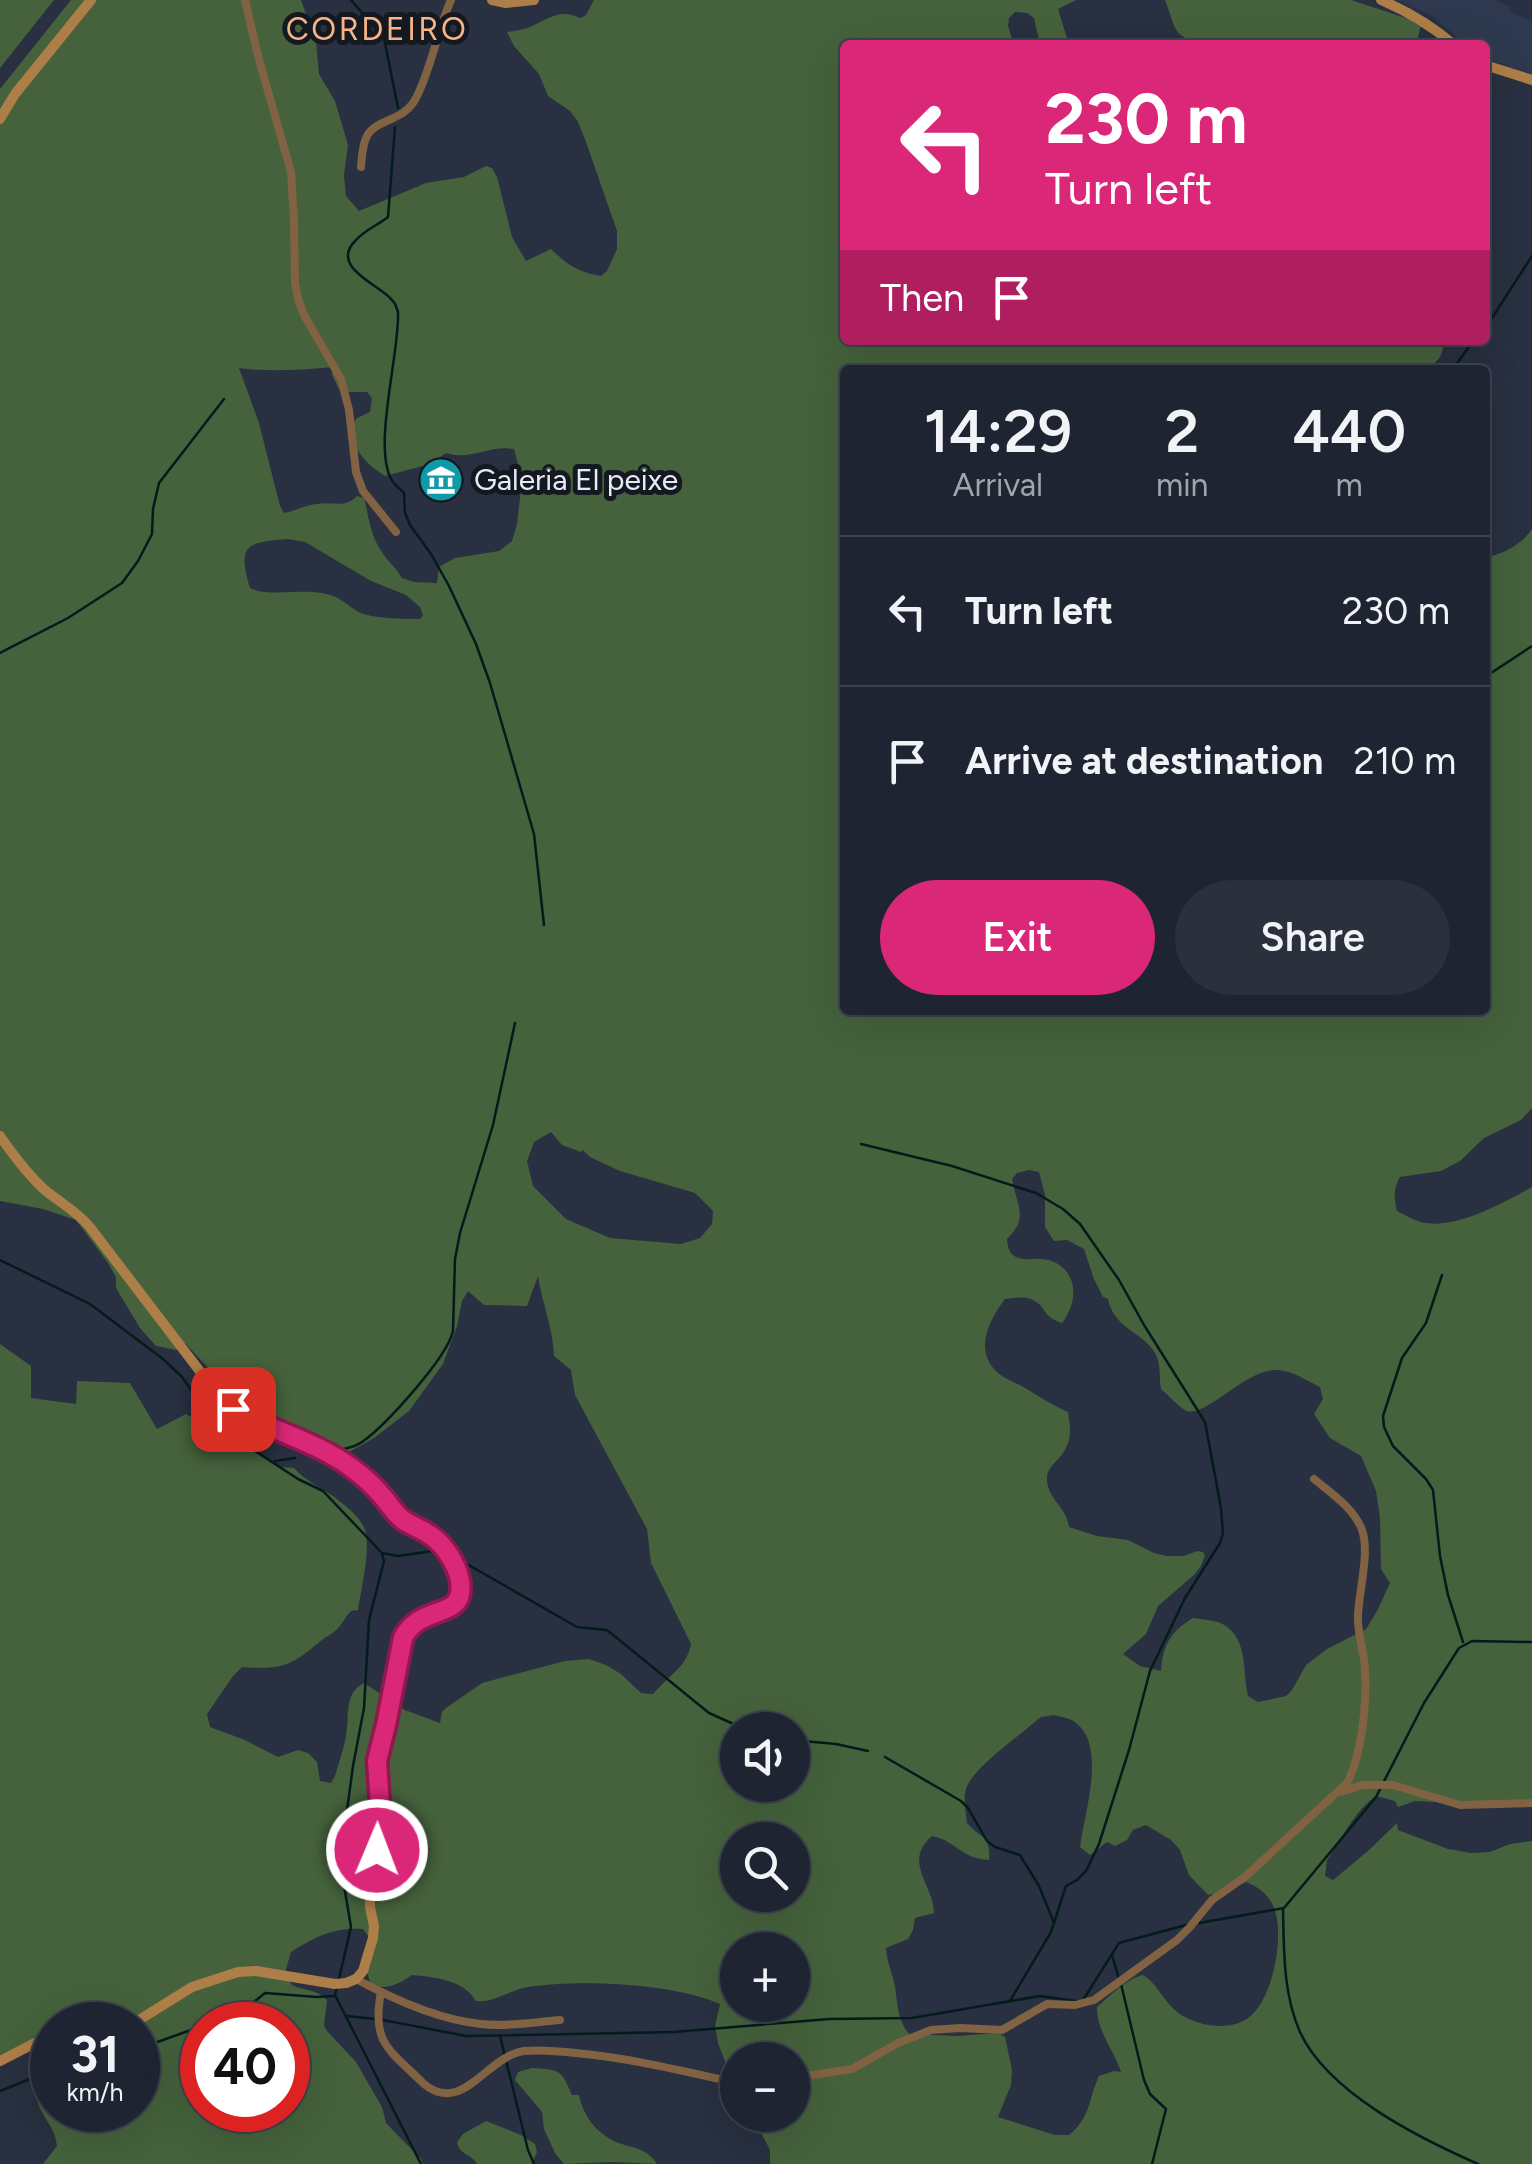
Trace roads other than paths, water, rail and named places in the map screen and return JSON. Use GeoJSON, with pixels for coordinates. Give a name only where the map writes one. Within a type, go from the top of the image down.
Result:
{"type":"FeatureCollection","features":[{"type":"Feature","properties":{"kind":"street"},"geometry":{"type":"LineString","coordinates":[[0,119],[91,0]]}},
{"type":"Feature","properties":{"kind":"street"},"geometry":{"type":"LineString","coordinates":[[246,0],[291,172],[298,299],[341,379],[356,472],[364,491],[396,532]]}},
{"type":"Feature","properties":{"kind":"street"},"geometry":{"type":"LineString","coordinates":[[361,167],[370,132],[400,116],[416,99],[452,0]]}},
{"type":"Feature","properties":{"kind":"street"},"geometry":{"type":"LineString","coordinates":[[492,0],[506,4],[534,0]]}},
{"type":"Feature","properties":{"kind":"street"},"geometry":{"type":"LineString","coordinates":[[1381,0],[1416,15],[1448,40]]}},
{"type":"Feature","properties":{"kind":"street"},"geometry":{"type":"LineString","coordinates":[[1490,66],[1532,80]]}},
{"type":"Feature","properties":{"kind":"street"},"geometry":{"type":"LineString","coordinates":[[0,1136],[24,1168],[89,1226],[233,1409],[348,1465],[404,1521],[436,1540],[454,1564],[460,1588],[455,1605],[426,1615],[408,1627],[399,1654],[377,1761],[381,1821],[370,1888],[373,1938],[363,1971],[346,1983],[335,1984],[256,1971],[238,1972],[192,1988],[160,2007]]}},
{"type":"Feature","properties":{"kind":"street"},"geometry":{"type":"LineString","coordinates":[[810,2075],[852,2069],[931,2030],[1002,2030],[1046,2004],[1075,2005],[1094,2000],[1177,1940],[1212,1900],[1246,1876],[1347,1784],[1357,1766],[1360,1742],[1365,1666],[1357,1620],[1364,1534],[1340,1500],[1314,1479]]}},
{"type":"Feature","properties":{"kind":"street"},"geometry":{"type":"LineString","coordinates":[[1336,1793],[1362,1785],[1393,1785],[1460,1805],[1532,1803]]}},
{"type":"Feature","properties":{"kind":"street"},"geometry":{"type":"LineString","coordinates":[[356,1978],[380,1992],[438,2014],[482,2024],[560,2020]]}},
{"type":"Feature","properties":{"kind":"street"},"geometry":{"type":"LineString","coordinates":[[380,1992],[377,2012],[382,2040],[424,2084],[443,2095],[462,2089],[501,2060],[524,2051],[627,2058],[720,2077]]}},
{"type":"Feature","properties":{"kind":"street"},"geometry":{"type":"LineString","coordinates":[[0,2062],[30,2046]]}},
{"type":"Feature","properties":{"kind":"waterway"},"geometry":{"type":"LineString","coordinates":[[351,0],[384,38],[398,108]]}},
{"type":"Feature","properties":{"kind":"waterway"},"geometry":{"type":"LineString","coordinates":[[395,127],[388,217],[356,240],[348,258],[358,274],[392,300],[398,312],[385,425],[387,467],[393,482],[404,493],[410,525],[449,586],[490,683],[534,834],[544,925]]}},
{"type":"Feature","properties":{"kind":"waterway"},"geometry":{"type":"LineString","coordinates":[[1492,318],[1532,256]]}},
{"type":"Feature","properties":{"kind":"waterway"},"geometry":{"type":"LineString","coordinates":[[1456,365],[1470,345]]}},
{"type":"Feature","properties":{"kind":"waterway"},"geometry":{"type":"LineString","coordinates":[[0,653],[68,618],[122,583],[152,534],[159,483],[224,399]]}},
{"type":"Feature","properties":{"kind":"waterway"},"geometry":{"type":"LineString","coordinates":[[1490,674],[1532,646]]}},
{"type":"Feature","properties":{"kind":"waterway"},"geometry":{"type":"LineString","coordinates":[[339,1450],[359,1444],[385,1422],[428,1374],[453,1331],[455,1259],[460,1233],[493,1125],[515,1023]]}},
{"type":"Feature","properties":{"kind":"waterway"},"geometry":{"type":"LineString","coordinates":[[861,1144],[952,1166],[1036,1193],[1080,1224],[1119,1280],[1205,1422],[1221,1508],[1220,1543],[1185,1598],[1150,1671],[1099,1844],[1086,1871],[1066,1886],[1051,1932],[1010,2001]]}},
{"type":"Feature","properties":{"kind":"waterway"},"geometry":{"type":"LineString","coordinates":[[0,1260],[90,1304],[163,1359],[182,1377],[217,1426],[323,1491],[382,1553],[398,1556],[441,1552]]}},
{"type":"Feature","properties":{"kind":"waterway"},"geometry":{"type":"LineString","coordinates":[[1442,1275],[1426,1323],[1402,1358],[1383,1416],[1393,1446],[1433,1490],[1440,1556],[1463,1642]]}},
{"type":"Feature","properties":{"kind":"waterway"},"geometry":{"type":"LineString","coordinates":[[275,1461],[295,1458]]}},
{"type":"Feature","properties":{"kind":"waterway"},"geometry":{"type":"LineString","coordinates":[[339,1979],[351,1927],[340,1862],[364,1708],[369,1620],[384,1561],[382,1554]]}},
{"type":"Feature","properties":{"kind":"waterway"},"geometry":{"type":"LineString","coordinates":[[453,1556],[577,1627],[607,1630],[720,1718]]}},
{"type":"Feature","properties":{"kind":"waterway"},"geometry":{"type":"LineString","coordinates":[[1199,1923],[1284,1908],[1376,1797],[1424,1703],[1459,1648],[1472,1641],[1532,1642]]}},
{"type":"Feature","properties":{"kind":"waterway"},"geometry":{"type":"LineString","coordinates":[[810,1742],[868,1751]]}},
{"type":"Feature","properties":{"kind":"waterway"},"geometry":{"type":"LineString","coordinates":[[885,1757],[961,1801],[987,1841],[1020,1855],[1039,1886],[1054,1923]]}},
{"type":"Feature","properties":{"kind":"waterway"},"geometry":{"type":"LineString","coordinates":[[1283,1910],[1290,2003],[1313,2054],[1331,2075],[1377,2111],[1478,2164]]}},
{"type":"Feature","properties":{"kind":"waterway"},"geometry":{"type":"LineString","coordinates":[[1083,2000],[1119,1943],[1186,1925]]}},
{"type":"Feature","properties":{"kind":"waterway"},"geometry":{"type":"LineString","coordinates":[[1112,1955],[1118,1976]]}},
{"type":"Feature","properties":{"kind":"waterway"},"geometry":{"type":"LineString","coordinates":[[1121,1984],[1144,2080],[1150,2094],[1166,2109],[1152,2164]]}},
{"type":"Feature","properties":{"kind":"waterway"},"geometry":{"type":"LineString","coordinates":[[337,1987],[335,1995],[421,2164]]}},
{"type":"Feature","properties":{"kind":"waterway"},"geometry":{"type":"LineString","coordinates":[[254,2002],[265,1993],[334,1996]]}},
{"type":"Feature","properties":{"kind":"waterway"},"geometry":{"type":"LineString","coordinates":[[383,2020],[466,2036],[674,2032],[829,2019],[912,2018],[1040,1996],[1076,2001]]}},
{"type":"Feature","properties":{"kind":"waterway"},"geometry":{"type":"LineString","coordinates":[[347,2016],[375,2019]]}},
{"type":"Feature","properties":{"kind":"waterway"},"geometry":{"type":"LineString","coordinates":[[160,2041],[180,2034]]}},
{"type":"Feature","properties":{"kind":"waterway"},"geometry":{"type":"LineString","coordinates":[[500,2036],[534,2164]]}},
{"type":"Feature","properties":{"kind":"waterway"},"geometry":{"type":"LineString","coordinates":[[0,2091],[30,2079]]}},
{"type":"Feature","properties":{"kind":"place","name":"Galeria El peixe"},"geometry":{"type":"Point","coordinates":[441,480]}},
{"type":"Feature","properties":{"kind":"district","name":"CORDEIRO"},"geometry":{"type":"Point","coordinates":[377,29]}}]}
